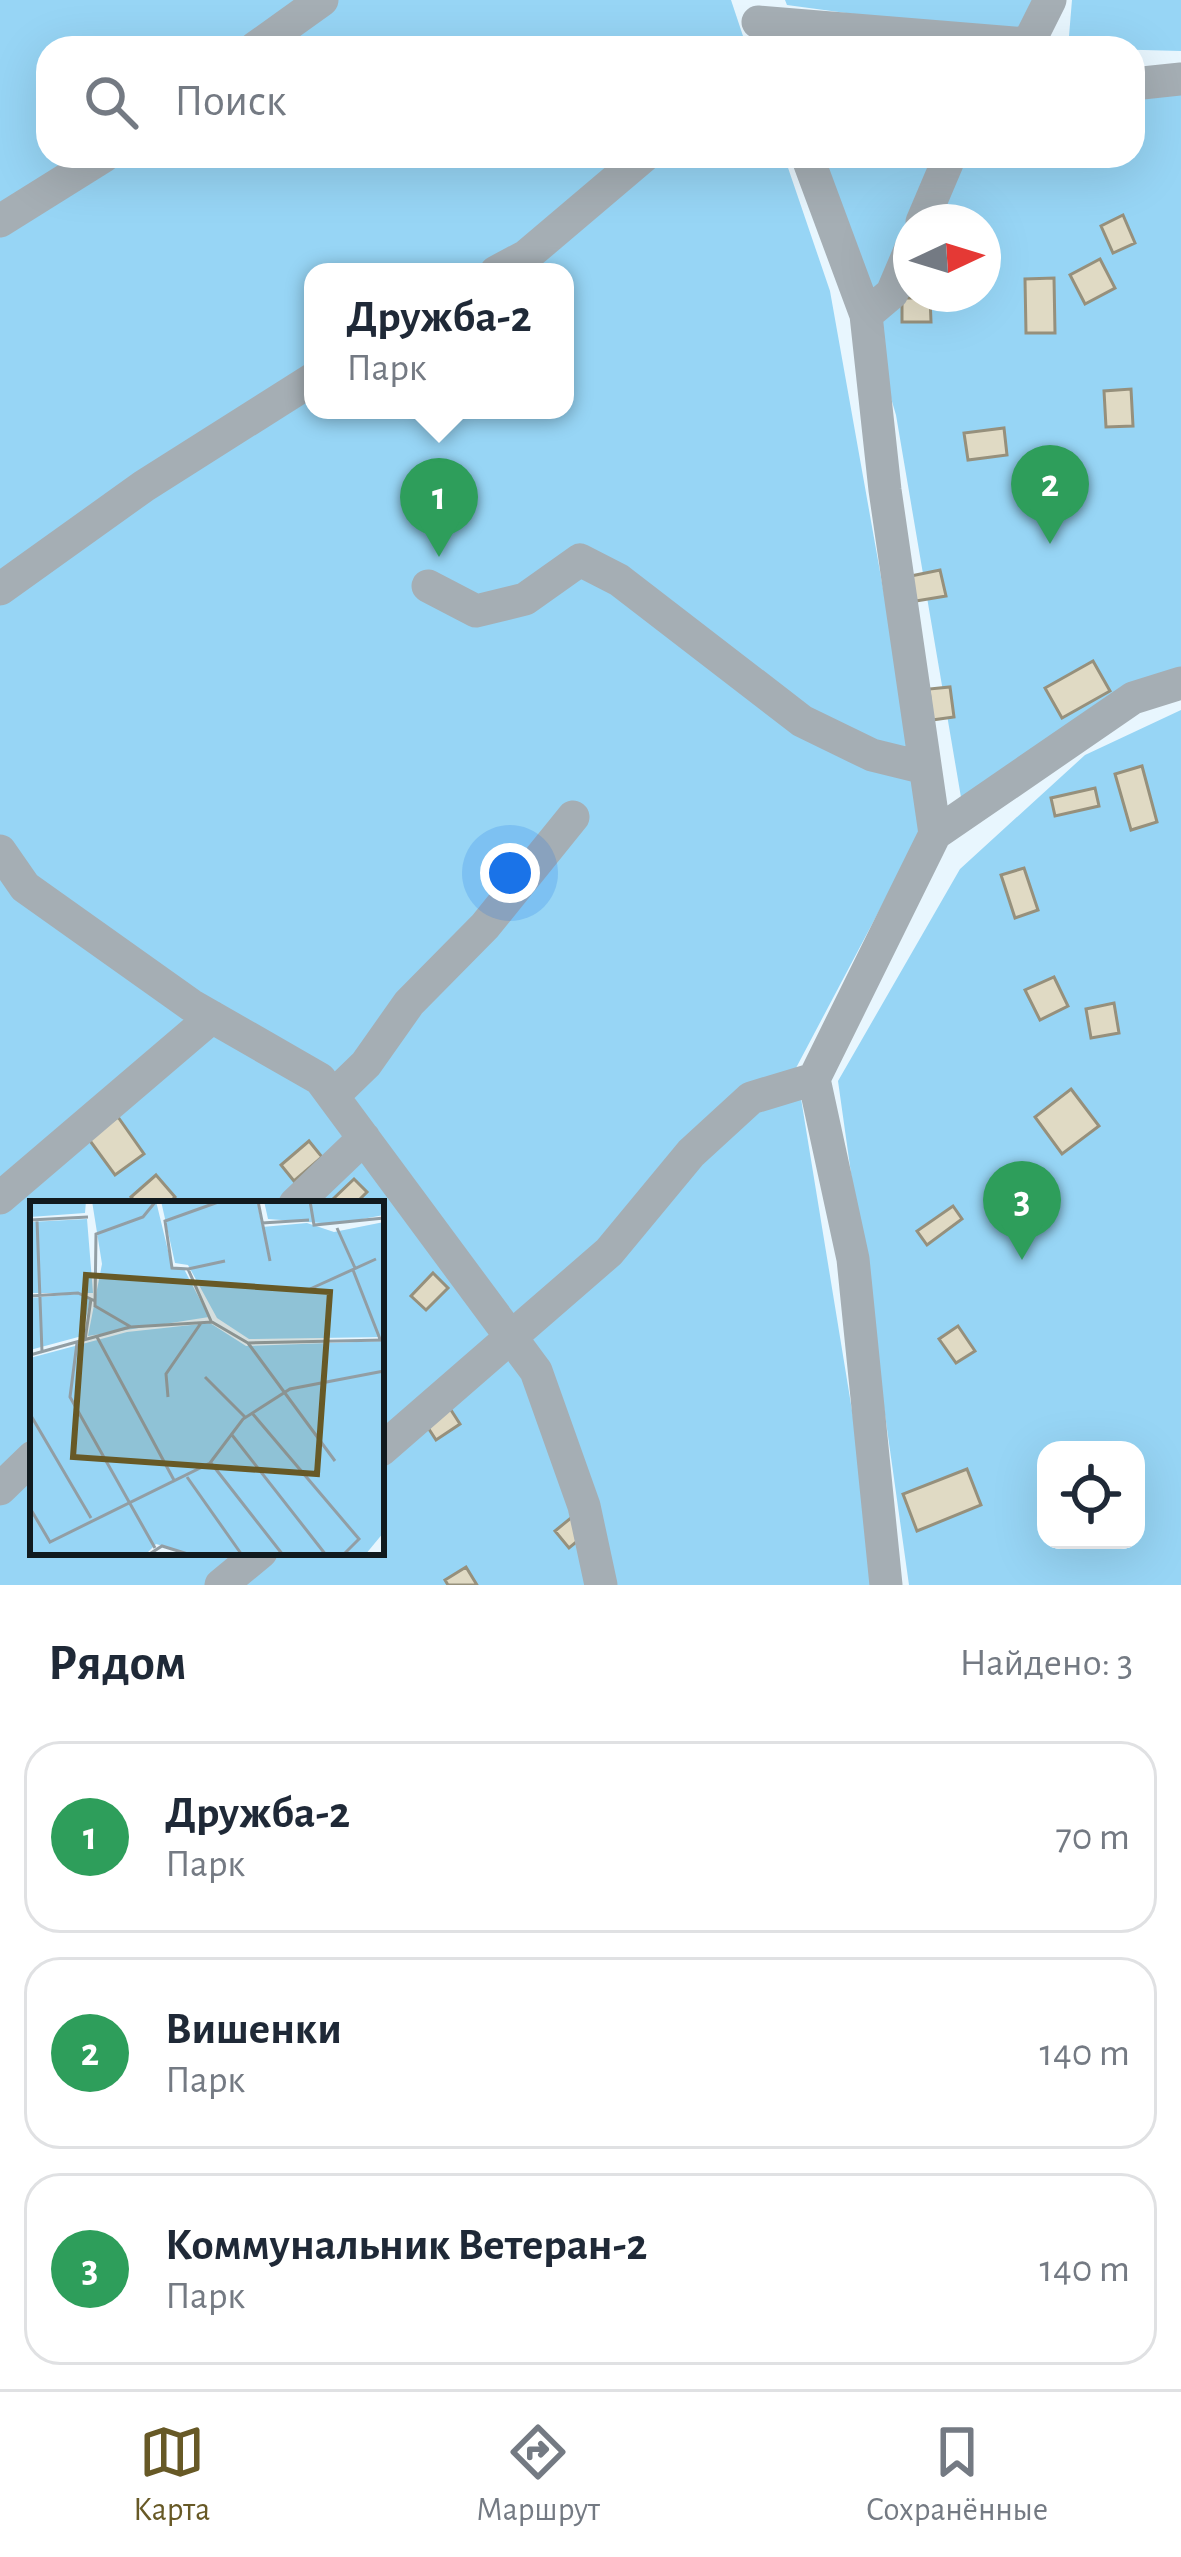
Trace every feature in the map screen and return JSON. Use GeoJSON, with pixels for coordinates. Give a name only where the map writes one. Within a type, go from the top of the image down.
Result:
{"type":"FeatureCollection","features":[{"type":"Feature","properties":{"kind":"lane"},"geometry":{"type":"LineString","coordinates":[[272,36],[322,0]]}},
{"type":"Feature","properties":{"kind":"lane"},"geometry":{"type":"LineString","coordinates":[[1032,36],[1050,0]]}},
{"type":"Feature","properties":{"kind":"lane"},"geometry":{"type":"LineString","coordinates":[[758,23],[910,36]]}},
{"type":"Feature","properties":{"kind":"lane"},"geometry":{"type":"LineString","coordinates":[[1145,83],[1181,79]]}},
{"type":"Feature","properties":{"kind":"lane"},"geometry":{"type":"LineString","coordinates":[[0,221],[85,168]]}},
{"type":"Feature","properties":{"kind":"lane"},"geometry":{"type":"LineString","coordinates":[[513,263],[630,168]]}},
{"type":"Feature","properties":{"kind":"lane"},"geometry":{"type":"LineString","coordinates":[[811,168],[866,315],[885,490],[935,834]]}},
{"type":"Feature","properties":{"kind":"lane"},"geometry":{"type":"LineString","coordinates":[[930,204],[945,168]]}},
{"type":"Feature","properties":{"kind":"lane"},"geometry":{"type":"LineString","coordinates":[[866,315],[893,291]]}},
{"type":"Feature","properties":{"kind":"lane"},"geometry":{"type":"LineString","coordinates":[[0,589],[144,486],[304,385]]}},
{"type":"Feature","properties":{"kind":"lane"},"geometry":{"type":"LineString","coordinates":[[428,586],[476,610],[525,599],[580,560],[638,593],[802,721],[872,754],[925,768]]}},
{"type":"Feature","properties":{"kind":"lane"},"geometry":{"type":"LineString","coordinates":[[886,1585],[854,1259],[814,1079],[935,834],[1133,698],[1181,683]]}},
{"type":"Feature","properties":{"kind":"lane"},"geometry":{"type":"LineString","coordinates":[[333,1096],[366,1064],[409,1003],[485,926],[573,817]]}},
{"type":"Feature","properties":{"kind":"lane"},"geometry":{"type":"LineString","coordinates":[[0,851],[13,898],[320,1079],[536,1371],[576,1483],[601,1585]]}},
{"type":"Feature","properties":{"kind":"lane"},"geometry":{"type":"LineString","coordinates":[[0,1198],[212,1017]]}},
{"type":"Feature","properties":{"kind":"lane"},"geometry":{"type":"LineString","coordinates":[[384,1447],[610,1252],[691,1153],[751,1098],[814,1079]]}},
{"type":"Feature","properties":{"kind":"lane"},"geometry":{"type":"LineString","coordinates":[[298,1201],[364,1138]]}},
{"type":"Feature","properties":{"kind":"lane"},"geometry":{"type":"LineString","coordinates":[[0,1489],[30,1460]]}},
{"type":"Feature","properties":{"kind":"lane"},"geometry":{"type":"LineString","coordinates":[[221,1585],[257,1555]]}},
{"type":"Feature","properties":{"kind":"shaded area"},"geometry":{"type":"Polygon","coordinates":[[[0,0],[731,0],[743,36],[36,36],[36,168],[788,168],[830,291],[925,824],[796,1068],[874,1545],[876,1585],[0,1585],[0,0]]]}},
{"type":"Feature","properties":{"kind":"shaded area"},"geometry":{"type":"Polygon","coordinates":[[[785,0],[1037,0],[1024,36],[787,5],[785,0]]]}},
{"type":"Feature","properties":{"kind":"shaded area"},"geometry":{"type":"Polygon","coordinates":[[[1072,0],[1181,0],[1181,51],[1145,50],[1145,36],[1069,36],[1072,0]]]}},
{"type":"Feature","properties":{"kind":"shaded area"},"geometry":{"type":"Polygon","coordinates":[[[1145,86],[1181,90],[1181,674],[964,815],[896,415],[824,168],[1145,168],[1145,86]]]}},
{"type":"Feature","properties":{"kind":"shaded area"},"geometry":{"type":"Polygon","coordinates":[[[1181,710],[1181,1585],[909,1585],[838,1081],[960,869],[1085,755],[1181,710]]]}},
{"type":"Feature","properties":{"kind":"building"},"geometry":{"type":"Polygon","coordinates":[[[1123,215],[1135,243],[1113,253],[1101,226],[1123,215]]]}},
{"type":"Feature","properties":{"kind":"building"},"geometry":{"type":"Polygon","coordinates":[[[1100,259],[1115,288],[1085,304],[1070,275],[1100,259]]]}},
{"type":"Feature","properties":{"kind":"building"},"geometry":{"type":"Polygon","coordinates":[[[1054,278],[1055,333],[1026,333],[1025,279],[1054,278]]]}},
{"type":"Feature","properties":{"kind":"building"},"geometry":{"type":"Polygon","coordinates":[[[902,312],[931,312],[931,322],[902,322],[902,312]]]}},
{"type":"Feature","properties":{"kind":"building"},"geometry":{"type":"Polygon","coordinates":[[[1131,389],[1133,426],[1106,427],[1104,391],[1131,389]]]}},
{"type":"Feature","properties":{"kind":"building"},"geometry":{"type":"Polygon","coordinates":[[[1004,428],[1007,455],[968,460],[964,433],[1004,428]]]}},
{"type":"Feature","properties":{"kind":"building"},"geometry":{"type":"Polygon","coordinates":[[[940,570],[946,596],[916,601],[911,576],[940,570]]]}},
{"type":"Feature","properties":{"kind":"building"},"geometry":{"type":"Polygon","coordinates":[[[1093,661],[1110,691],[1062,718],[1045,688],[1093,661]]]}},
{"type":"Feature","properties":{"kind":"building"},"geometry":{"type":"Polygon","coordinates":[[[950,687],[954,717],[932,720],[929,689],[950,687]]]}},
{"type":"Feature","properties":{"kind":"building"},"geometry":{"type":"Polygon","coordinates":[[[1142,766],[1157,822],[1131,830],[1115,774],[1142,766]]]}},
{"type":"Feature","properties":{"kind":"building"},"geometry":{"type":"Polygon","coordinates":[[[1095,788],[1099,806],[1055,816],[1051,798],[1095,788]]]}},
{"type":"Feature","properties":{"kind":"building"},"geometry":{"type":"Polygon","coordinates":[[[1024,868],[1038,910],[1015,918],[1001,875],[1024,868]]]}},
{"type":"Feature","properties":{"kind":"building"},"geometry":{"type":"Polygon","coordinates":[[[1054,977],[1068,1006],[1040,1020],[1025,990],[1054,977]]]}},
{"type":"Feature","properties":{"kind":"building"},"geometry":{"type":"Polygon","coordinates":[[[1114,1003],[1119,1033],[1091,1038],[1086,1009],[1114,1003]]]}},
{"type":"Feature","properties":{"kind":"building"},"geometry":{"type":"Polygon","coordinates":[[[1071,1089],[1099,1126],[1062,1154],[1035,1117],[1071,1089]]]}},
{"type":"Feature","properties":{"kind":"building"},"geometry":{"type":"Polygon","coordinates":[[[118,1117],[144,1154],[115,1175],[88,1138],[118,1117]]]}},
{"type":"Feature","properties":{"kind":"building"},"geometry":{"type":"Polygon","coordinates":[[[309,1141],[322,1157],[294,1181],[281,1165],[309,1141]]]}},
{"type":"Feature","properties":{"kind":"building"},"geometry":{"type":"Polygon","coordinates":[[[156,1175],[175,1197],[134,1201],[131,1197],[156,1175]]]}},
{"type":"Feature","properties":{"kind":"building"},"geometry":{"type":"Polygon","coordinates":[[[354,1179],[367,1192],[358,1201],[332,1200],[354,1179]]]}},
{"type":"Feature","properties":{"kind":"building"},"geometry":{"type":"Polygon","coordinates":[[[953,1206],[962,1219],[927,1245],[917,1231],[953,1206]]]}},
{"type":"Feature","properties":{"kind":"building"},"geometry":{"type":"Polygon","coordinates":[[[433,1273],[448,1288],[426,1310],[411,1296],[433,1273]]]}},
{"type":"Feature","properties":{"kind":"building"},"geometry":{"type":"Polygon","coordinates":[[[958,1326],[975,1351],[956,1363],[939,1339],[958,1326]]]}},
{"type":"Feature","properties":{"kind":"building"},"geometry":{"type":"Polygon","coordinates":[[[449,1407],[460,1424],[436,1440],[425,1423],[449,1407]]]}},
{"type":"Feature","properties":{"kind":"building"},"geometry":{"type":"Polygon","coordinates":[[[967,1469],[981,1505],[917,1531],[903,1494],[967,1469]]]}},
{"type":"Feature","properties":{"kind":"building"},"geometry":{"type":"Polygon","coordinates":[[[572,1517],[586,1534],[569,1548],[555,1531],[572,1517]]]}},
{"type":"Feature","properties":{"kind":"building"},"geometry":{"type":"Polygon","coordinates":[[[466,1567],[477,1585],[448,1585],[445,1580],[466,1567]]]}},
{"type":"Feature","properties":{"kind":"place","name":"Вишенки"},"geometry":{"type":"Point","coordinates":[1050,544]}},
{"type":"Feature","properties":{"kind":"place","name":"Дружба-2"},"geometry":{"type":"Point","coordinates":[439,557]}},
{"type":"Feature","properties":{"kind":"place","name":"Коммунальник Ветеран-2"},"geometry":{"type":"Point","coordinates":[1022,1260]}}]}
